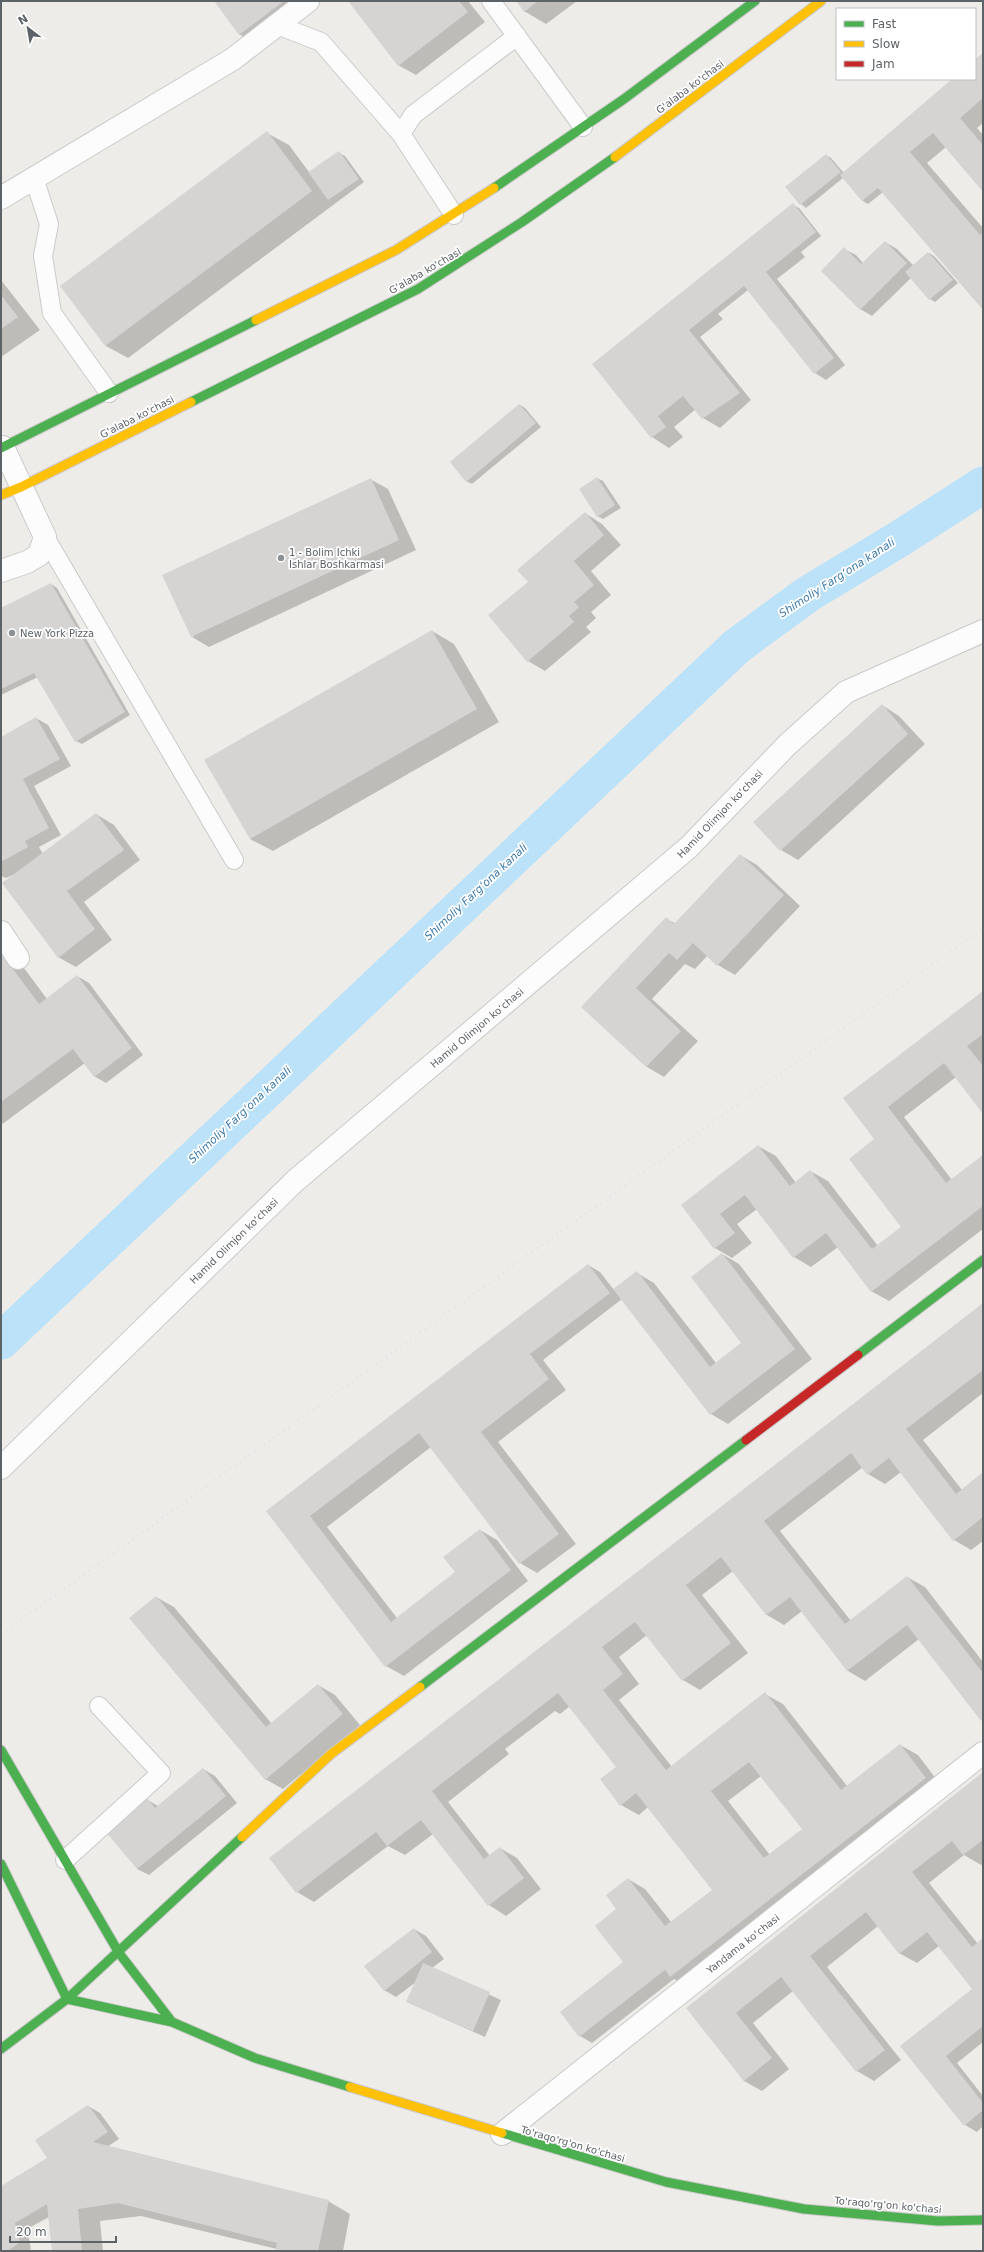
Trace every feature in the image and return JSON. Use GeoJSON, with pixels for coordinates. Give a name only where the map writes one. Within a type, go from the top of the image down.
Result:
{"type":"FeatureCollection","features":[{"type":"Feature","properties":{"kind":"main road","name":"G'alaba ko'chasi"},"geometry":{"type":"LineString","coordinates":[[1,495],[21,487],[418,289],[465,261],[691,100],[821,1]]}},
{"type":"Feature","properties":{"kind":"main road"},"geometry":{"type":"LineString","coordinates":[[2,447],[396,250],[454,215],[583,127],[673,63],[752,2]]}},
{"type":"Feature","properties":{"kind":"main road"},"geometry":{"type":"LineString","coordinates":[[1,2049],[67,1999],[119,1953],[331,1754],[983,1260]]}},
{"type":"Feature","properties":{"kind":"main road","name":"To'raqo'rg'on ko'chasi"},"geometry":{"type":"LineString","coordinates":[[1,1750],[119,1953],[172,2022]]}},
{"type":"Feature","properties":{"kind":"main road"},"geometry":{"type":"LineString","coordinates":[[1,1864],[67,1999]]}},
{"type":"Feature","properties":{"kind":"main road","name":"To'raqo'rg'on ko'chasi"},"geometry":{"type":"LineString","coordinates":[[67,1999],[172,2022],[255,2058],[502,2134],[666,2182],[804,2209],[938,2221],[983,2220]]}},
{"type":"Feature","properties":{"kind":"street"},"geometry":{"type":"LineString","coordinates":[[1,198],[233,59],[308,1]]}},
{"type":"Feature","properties":{"kind":"street"},"geometry":{"type":"LineString","coordinates":[[1,571],[27,562],[39,555],[45,537],[2,447]]}},
{"type":"Feature","properties":{"kind":"street","name":"Hamid Olimjon koʻchasi"},"geometry":{"type":"LineString","coordinates":[[1,1468],[295,1181],[689,847],[787,745],[846,692],[983,631]]}},
{"type":"Feature","properties":{"kind":"street"},"geometry":{"type":"LineString","coordinates":[[1,932],[18,958]]}},
{"type":"Feature","properties":{"kind":"street","name":"Yandama koʻchasi"},"geometry":{"type":"LineString","coordinates":[[502,2134],[983,1753]]}},
{"type":"Feature","properties":{"kind":"lane"},"geometry":{"type":"LineString","coordinates":[[491,1],[583,127]]}},
{"type":"Feature","properties":{"kind":"lane"},"geometry":{"type":"LineString","coordinates":[[277,25],[321,42],[401,134],[454,215]]}},
{"type":"Feature","properties":{"kind":"lane"},"geometry":{"type":"LineString","coordinates":[[401,134],[413,115],[517,36]]}},
{"type":"Feature","properties":{"kind":"lane"},"geometry":{"type":"LineString","coordinates":[[34,178],[49,224],[43,256],[52,312],[109,393]]}},
{"type":"Feature","properties":{"kind":"lane"},"geometry":{"type":"LineString","coordinates":[[45,537],[234,860]]}},
{"type":"Feature","properties":{"kind":"lane"},"geometry":{"type":"LineString","coordinates":[[65,1860],[161,1773],[99,1706]]}},
{"type":"Feature","properties":{"kind":"building"},"geometry":{"type":"Polygon","coordinates":[[[214,1],[284,1],[239,35],[214,1]]]}},
{"type":"Feature","properties":{"kind":"building"},"geometry":{"type":"Polygon","coordinates":[[[348,1],[459,1],[468,12],[398,66],[348,1]]]}},
{"type":"Feature","properties":{"kind":"building"},"geometry":{"type":"Polygon","coordinates":[[[516,1],[538,1],[524,12],[516,1]]]}},
{"type":"Feature","properties":{"kind":"building"},"geometry":{"type":"Polygon","coordinates":[[[983,53],[983,98],[960,118],[983,145],[983,192],[933,133],[910,152],[980,235],[983,233],[983,310],[878,188],[862,201],[840,175],[951,80],[976,80],[976,58],[983,53]]]}},
{"type":"Feature","properties":{"kind":"building"},"geometry":{"type":"Polygon","coordinates":[[[267,131],[312,191],[105,346],[60,286],[267,131]]]}},
{"type":"Feature","properties":{"kind":"building"},"geometry":{"type":"Polygon","coordinates":[[[339,151],[359,179],[328,200],[308,172],[339,151]]]}},
{"type":"Feature","properties":{"kind":"building"},"geometry":{"type":"Polygon","coordinates":[[[826,154],[841,172],[800,205],[785,187],[826,154]]]}},
{"type":"Feature","properties":{"kind":"building"},"geometry":{"type":"Polygon","coordinates":[[[793,203],[816,232],[766,272],[834,358],[814,374],[744,286],[689,330],[740,393],[702,419],[683,396],[658,416],[666,427],[651,438],[592,364],[793,203]]]}},
{"type":"Feature","properties":{"kind":"building"},"geometry":{"type":"Polygon","coordinates":[[[885,241],[907,263],[860,310],[821,271],[844,247],[861,264],[885,241]]]}},
{"type":"Feature","properties":{"kind":"building"},"geometry":{"type":"Polygon","coordinates":[[[928,252],[953,280],[929,300],[905,272],[928,252]]]}},
{"type":"Feature","properties":{"kind":"building"},"geometry":{"type":"Polygon","coordinates":[[[1,295],[18,317],[1,329],[1,295]]]}},
{"type":"Feature","properties":{"kind":"building"},"geometry":{"type":"Polygon","coordinates":[[[519,404],[536,423],[466,482],[450,462],[519,404]]]}},
{"type":"Feature","properties":{"kind":"building"},"geometry":{"type":"Polygon","coordinates":[[[597,477],[615,505],[597,517],[579,489],[597,477]]]}},
{"type":"Feature","properties":{"kind":"building","name":"1 - Bolim Ichki Ishlar Boshkarmasi"},"geometry":{"type":"Polygon","coordinates":[[[371,478],[399,540],[191,637],[162,575],[371,478]]]}},
{"type":"Feature","properties":{"kind":"building"},"geometry":{"type":"Polygon","coordinates":[[[585,512],[604,535],[574,561],[594,585],[574,602],[579,607],[569,616],[574,622],[527,662],[488,615],[528,582],[517,570],[585,512]]]}},
{"type":"Feature","properties":{"kind":"building"},"geometry":{"type":"Polygon","coordinates":[[[51,583],[125,712],[75,742],[34,673],[1,689],[1,608],[51,583]]]}},
{"type":"Feature","properties":{"kind":"building"},"geometry":{"type":"Polygon","coordinates":[[[432,630],[477,709],[250,839],[204,760],[432,630]]]}},
{"type":"Feature","properties":{"kind":"building"},"geometry":{"type":"Polygon","coordinates":[[[882,704],[908,734],[780,851],[753,822],[882,704]]]}},
{"type":"Feature","properties":{"kind":"building"},"geometry":{"type":"Polygon","coordinates":[[[36,717],[60,759],[23,779],[49,828],[25,841],[28,847],[1,862],[1,737],[36,717]]]}},
{"type":"Feature","properties":{"kind":"building"},"geometry":{"type":"Polygon","coordinates":[[[96,813],[124,850],[67,891],[95,929],[58,958],[2,883],[96,813]]]}},
{"type":"Feature","properties":{"kind":"building"},"geometry":{"type":"Polygon","coordinates":[[[740,854],[784,895],[717,966],[693,943],[677,960],[669,953],[636,988],[681,1031],[646,1067],[581,1007],[666,917],[674,924],[740,854]]]}},
{"type":"Feature","properties":{"kind":"building"},"geometry":{"type":"Polygon","coordinates":[[[1,953],[39,1004],[77,975],[132,1048],[94,1077],[73,1049],[1,1102],[1,953]]]}},
{"type":"Feature","properties":{"kind":"building"},"geometry":{"type":"Polygon","coordinates":[[[983,991],[983,1034],[967,1046],[983,1066],[983,1114],[944,1063],[888,1107],[946,1183],[983,1155],[983,1206],[871,1292],[826,1233],[793,1258],[745,1195],[720,1214],[735,1233],[714,1249],[681,1205],[758,1145],[790,1186],[810,1170],[872,1249],[901,1227],[849,1159],[874,1139],[843,1098],[983,991]]]}},
{"type":"Feature","properties":{"kind":"building"},"geometry":{"type":"Polygon","coordinates":[[[722,1253],[795,1349],[710,1415],[613,1289],[637,1271],[710,1367],[741,1343],[691,1277],[722,1253]]]}},
{"type":"Feature","properties":{"kind":"building"},"geometry":{"type":"Polygon","coordinates":[[[588,1264],[610,1293],[530,1354],[549,1379],[481,1432],[559,1534],[519,1564],[419,1433],[310,1516],[391,1622],[455,1572],[443,1557],[480,1529],[511,1570],[385,1667],[266,1511],[588,1264]]]}},
{"type":"Feature","properties":{"kind":"building"},"geometry":{"type":"Polygon","coordinates":[[[983,1303],[983,1370],[906,1429],[956,1494],[983,1472],[983,1517],[953,1541],[889,1458],[867,1475],[851,1453],[764,1521],[845,1624],[907,1576],[983,1673],[983,1719],[981,1721],[907,1625],[847,1671],[790,1597],[766,1615],[721,1557],[686,1585],[731,1643],[682,1681],[635,1622],[602,1647],[623,1674],[603,1690],[666,1770],[765,1692],[841,1790],[900,1744],[926,1778],[670,1977],[665,1970],[579,2037],[560,2012],[623,1962],[595,1926],[616,1909],[606,1895],[628,1878],[665,1926],[712,1890],[636,1793],[620,1806],[600,1779],[616,1767],[558,1693],[432,1791],[484,1859],[500,1847],[524,1878],[488,1906],[421,1820],[387,1846],[376,1832],[296,1893],[269,1858],[983,1303]],[[749,1762],[711,1791],[764,1858],[802,1829],[749,1762]]]}},
{"type":"Feature","properties":{"kind":"building"},"geometry":{"type":"Polygon","coordinates":[[[156,1596],[266,1727],[318,1684],[343,1714],[265,1780],[129,1618],[156,1596]]]}},
{"type":"Feature","properties":{"kind":"building"},"geometry":{"type":"Polygon","coordinates":[[[203,1768],[226,1796],[137,1869],[105,1831],[146,1797],[155,1808],[203,1768]]]}},
{"type":"Feature","properties":{"kind":"building"},"geometry":{"type":"Polygon","coordinates":[[[983,1772],[983,1840],[963,1855],[952,1841],[912,1872],[972,1947],[983,1938],[983,2026],[946,2056],[983,2103],[983,2110],[964,2126],[900,2046],[972,1989],[927,1932],[899,1954],[866,1912],[810,1956],[885,2050],[856,2072],[781,1977],[736,2013],[772,2058],[744,2081],[686,2008],[983,1772]]]}},
{"type":"Feature","properties":{"kind":"building"},"geometry":{"type":"Polygon","coordinates":[[[414,1928],[432,1952],[384,1991],[364,1966],[414,1928]]]}},
{"type":"Feature","properties":{"kind":"building"},"geometry":{"type":"Polygon","coordinates":[[[423,1963],[490,1992],[473,2031],[406,2002],[423,1963]]]}},
{"type":"Feature","properties":{"kind":"building"},"geometry":{"type":"Polygon","coordinates":[[[88,2105],[108,2132],[93,2142],[329,2200],[318,2251],[275,2251],[277,2243],[118,2203],[78,2209],[82,2251],[52,2251],[47,2204],[15,2223],[20,2242],[8,2251],[1,2251],[1,2186],[47,2158],[35,2140],[88,2105]]]}},
{"type":"Feature","properties":{"kind":"waterway","name":"Shimoliy Fargʻona kanali"},"geometry":{"type":"LineString","coordinates":[[1,1341],[737,646],[808,594],[899,539],[983,485]]}},
{"type":"Feature","properties":{"kind":"railway"},"geometry":{"type":"LineString","coordinates":[[1,1634],[983,928]]}},
{"type":"Feature","properties":{"kind":"traffic: fast"},"geometry":{"type":"LineString","coordinates":[[494,188],[624,99],[755,1]]}},
{"type":"Feature","properties":{"kind":"traffic: fast"},"geometry":{"type":"LineString","coordinates":[[191,402],[418,289],[522,222],[615,157]]}},
{"type":"Feature","properties":{"kind":"traffic: fast"},"geometry":{"type":"LineString","coordinates":[[1,448],[256,320]]}},
{"type":"Feature","properties":{"kind":"traffic: fast"},"geometry":{"type":"LineString","coordinates":[[858,1355],[983,1260]]}},
{"type":"Feature","properties":{"kind":"traffic: fast"},"geometry":{"type":"LineString","coordinates":[[420,1687],[746,1440]]}},
{"type":"Feature","properties":{"kind":"traffic: fast"},"geometry":{"type":"LineString","coordinates":[[1,1750],[119,1953],[172,2022]]}},
{"type":"Feature","properties":{"kind":"traffic: fast"},"geometry":{"type":"LineString","coordinates":[[1,2049],[67,1999],[242,1837]]}},
{"type":"Feature","properties":{"kind":"traffic: fast"},"geometry":{"type":"LineString","coordinates":[[1,1864],[67,1999],[172,2022],[255,2058],[350,2087]]}},
{"type":"Feature","properties":{"kind":"traffic: fast"},"geometry":{"type":"LineString","coordinates":[[502,2133],[666,2182],[804,2209],[938,2221],[983,2220]]}},
{"type":"Feature","properties":{"kind":"traffic: slow"},"geometry":{"type":"LineString","coordinates":[[615,157],[821,1]]}},
{"type":"Feature","properties":{"kind":"traffic: slow"},"geometry":{"type":"LineString","coordinates":[[256,320],[396,250],[494,188]]}},
{"type":"Feature","properties":{"kind":"traffic: slow"},"geometry":{"type":"LineString","coordinates":[[1,495],[21,487],[191,402]]}},
{"type":"Feature","properties":{"kind":"traffic: slow"},"geometry":{"type":"LineString","coordinates":[[242,1837],[331,1754],[420,1687]]}},
{"type":"Feature","properties":{"kind":"traffic: slow"},"geometry":{"type":"LineString","coordinates":[[350,2087],[502,2133]]}},
{"type":"Feature","properties":{"kind":"traffic: jam"},"geometry":{"type":"LineString","coordinates":[[746,1440],[858,1355]]}},
{"type":"Feature","properties":{"kind":"place","name":"1 - Bolim Ichki Ishlar Boshkarmasi"},"geometry":{"type":"Point","coordinates":[281,558]}},
{"type":"Feature","properties":{"kind":"place","name":"New York Pizza"},"geometry":{"type":"Point","coordinates":[12,633]}}]}
